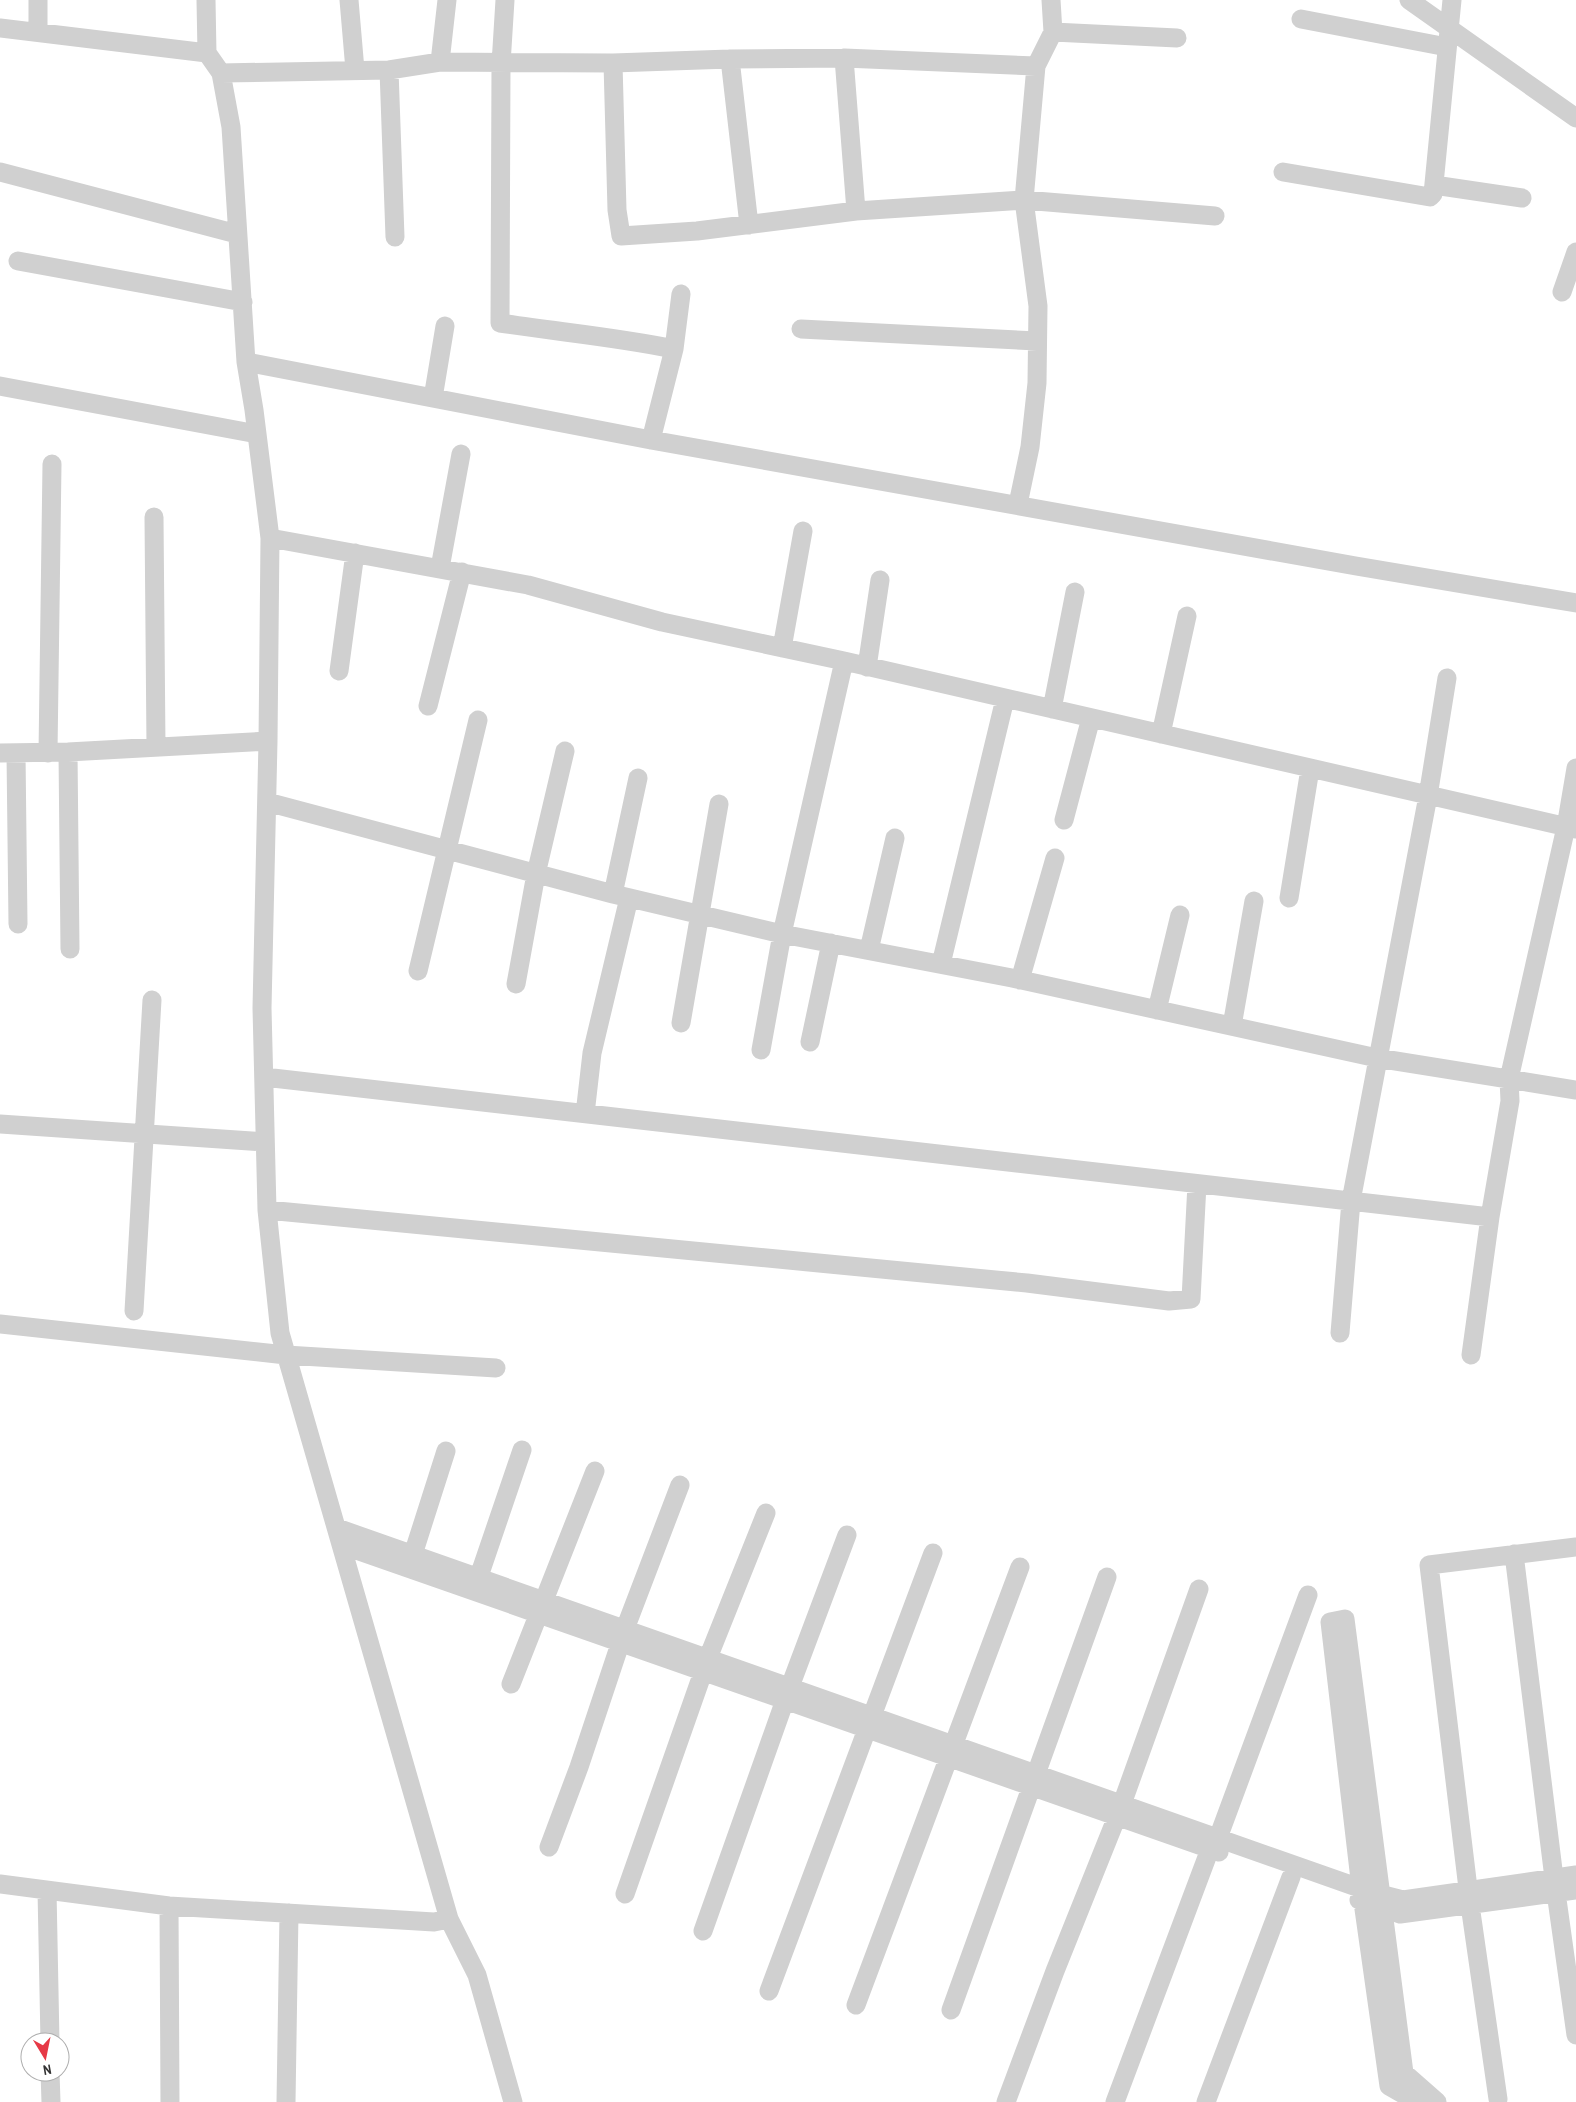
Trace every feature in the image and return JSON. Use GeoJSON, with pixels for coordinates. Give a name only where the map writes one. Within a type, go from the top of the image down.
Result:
{"type":"FeatureCollection","features":[{"type":"Feature","properties":{"kind":"street"},"geometry":{"type":"LineString","coordinates":[[38,0],[38,31]]}},
{"type":"Feature","properties":{"kind":"street"},"geometry":{"type":"LineString","coordinates":[[206,0],[207,53],[221,73],[231,127],[246,362],[270,538],[262,1008],[267,1210],[280,1333],[450,1919],[477,1975],[513,2102]]}},
{"type":"Feature","properties":{"kind":"street"},"geometry":{"type":"LineString","coordinates":[[349,0],[355,70]]}},
{"type":"Feature","properties":{"kind":"street"},"geometry":{"type":"LineString","coordinates":[[440,62],[447,0]]}},
{"type":"Feature","properties":{"kind":"street"},"geometry":{"type":"LineString","coordinates":[[505,0],[501,64],[500,323],[570,334],[624,339],[674,348]]}},
{"type":"Feature","properties":{"kind":"street"},"geometry":{"type":"LineString","coordinates":[[1018,504],[1030,446],[1036,383],[1038,306],[1024,200],[1036,66],[1052,32],[1051,0]]}},
{"type":"Feature","properties":{"kind":"street"},"geometry":{"type":"LineString","coordinates":[[1409,0],[1576,118]]}},
{"type":"Feature","properties":{"kind":"street"},"geometry":{"type":"LineString","coordinates":[[1283,172],[1430,196],[1434,185],[1452,0]]}},
{"type":"Feature","properties":{"kind":"street"},"geometry":{"type":"LineString","coordinates":[[1301,19],[1447,46]]}},
{"type":"Feature","properties":{"kind":"street"},"geometry":{"type":"LineString","coordinates":[[0,28],[38,31],[207,53]]}},
{"type":"Feature","properties":{"kind":"street"},"geometry":{"type":"LineString","coordinates":[[1052,32],[1178,38]]}},
{"type":"Feature","properties":{"kind":"street"},"geometry":{"type":"LineString","coordinates":[[221,73],[389,70],[440,62],[501,64],[613,63],[844,58],[1036,66]]}},
{"type":"Feature","properties":{"kind":"street"},"geometry":{"type":"LineString","coordinates":[[844,58],[856,211]]}},
{"type":"Feature","properties":{"kind":"street"},"geometry":{"type":"LineString","coordinates":[[730,59],[749,225]]}},
{"type":"Feature","properties":{"kind":"street"},"geometry":{"type":"LineString","coordinates":[[613,63],[617,210],[620,236],[642,236],[749,225],[856,211],[1024,200],[1215,216]]}},
{"type":"Feature","properties":{"kind":"street"},"geometry":{"type":"LineString","coordinates":[[389,70],[395,237]]}},
{"type":"Feature","properties":{"kind":"street"},"geometry":{"type":"LineString","coordinates":[[0,172],[237,234]]}},
{"type":"Feature","properties":{"kind":"street"},"geometry":{"type":"LineString","coordinates":[[1434,185],[1522,198]]}},
{"type":"Feature","properties":{"kind":"street"},"geometry":{"type":"LineString","coordinates":[[1562,292],[1576,252]]}},
{"type":"Feature","properties":{"kind":"street"},"geometry":{"type":"LineString","coordinates":[[18,261],[243,302]]}},
{"type":"Feature","properties":{"kind":"street"},"geometry":{"type":"LineString","coordinates":[[651,440],[674,348],[681,294]]}},
{"type":"Feature","properties":{"kind":"street"},"geometry":{"type":"LineString","coordinates":[[433,398],[445,326]]}},
{"type":"Feature","properties":{"kind":"street"},"geometry":{"type":"LineString","coordinates":[[800,329],[1037,341]]}},
{"type":"Feature","properties":{"kind":"street"},"geometry":{"type":"LineString","coordinates":[[246,362],[651,440],[1018,504],[1356,566],[1576,603]]}},
{"type":"Feature","properties":{"kind":"street"},"geometry":{"type":"LineString","coordinates":[[0,386],[257,434]]}},
{"type":"Feature","properties":{"kind":"street"},"geometry":{"type":"LineString","coordinates":[[440,568],[461,454]]}},
{"type":"Feature","properties":{"kind":"street"},"geometry":{"type":"LineString","coordinates":[[48,753],[52,464]]}},
{"type":"Feature","properties":{"kind":"street"},"geometry":{"type":"LineString","coordinates":[[154,517],[156,747]]}},
{"type":"Feature","properties":{"kind":"street"},"geometry":{"type":"LineString","coordinates":[[782,648],[803,531]]}},
{"type":"Feature","properties":{"kind":"street"},"geometry":{"type":"LineString","coordinates":[[270,538],[528,585],[662,622],[844,661],[1571,828]]}},
{"type":"Feature","properties":{"kind":"street"},"geometry":{"type":"LineString","coordinates":[[339,671],[355,553]]}},
{"type":"Feature","properties":{"kind":"street"},"geometry":{"type":"LineString","coordinates":[[428,706],[462,572]]}},
{"type":"Feature","properties":{"kind":"street"},"geometry":{"type":"LineString","coordinates":[[867,667],[880,580]]}},
{"type":"Feature","properties":{"kind":"street"},"geometry":{"type":"LineString","coordinates":[[1052,709],[1075,592]]}},
{"type":"Feature","properties":{"kind":"street"},"geometry":{"type":"LineString","coordinates":[[1161,734],[1187,616]]}},
{"type":"Feature","properties":{"kind":"street"},"geometry":{"type":"LineString","coordinates":[[761,1050],[782,934],[844,661]]}},
{"type":"Feature","properties":{"kind":"street"},"geometry":{"type":"LineString","coordinates":[[1340,1333],[1351,1201],[1428,796],[1447,678]]}},
{"type":"Feature","properties":{"kind":"street"},"geometry":{"type":"LineString","coordinates":[[941,964],[1005,698]]}},
{"type":"Feature","properties":{"kind":"street"},"geometry":{"type":"LineString","coordinates":[[1064,820],[1091,718]]}},
{"type":"Feature","properties":{"kind":"street"},"geometry":{"type":"LineString","coordinates":[[418,971],[478,720]]}},
{"type":"Feature","properties":{"kind":"street"},"geometry":{"type":"LineString","coordinates":[[18,924],[8,753],[48,753],[268,741]]}},
{"type":"Feature","properties":{"kind":"street"},"geometry":{"type":"LineString","coordinates":[[516,984],[536,874],[565,751]]}},
{"type":"Feature","properties":{"kind":"street"},"geometry":{"type":"LineString","coordinates":[[68,752],[70,949]]}},
{"type":"Feature","properties":{"kind":"street"},"geometry":{"type":"LineString","coordinates":[[1471,1355],[1490,1217],[1510,1101],[1509,1079],[1571,828],[1576,768]]}},
{"type":"Feature","properties":{"kind":"street"},"geometry":{"type":"LineString","coordinates":[[1289,898],[1310,769]]}},
{"type":"Feature","properties":{"kind":"street"},"geometry":{"type":"LineString","coordinates":[[585,1114],[592,1053],[621,896],[638,778]]}},
{"type":"Feature","properties":{"kind":"street"},"geometry":{"type":"LineString","coordinates":[[267,802],[621,896],[782,934],[1020,980],[1377,1058],[1576,1090]]}},
{"type":"Feature","properties":{"kind":"street"},"geometry":{"type":"LineString","coordinates":[[681,1023],[719,804]]}},
{"type":"Feature","properties":{"kind":"street"},"geometry":{"type":"LineString","coordinates":[[869,950],[895,838]]}},
{"type":"Feature","properties":{"kind":"street"},"geometry":{"type":"LineString","coordinates":[[1020,980],[1055,858]]}},
{"type":"Feature","properties":{"kind":"street"},"geometry":{"type":"LineString","coordinates":[[1232,1026],[1254,901]]}},
{"type":"Feature","properties":{"kind":"street"},"geometry":{"type":"LineString","coordinates":[[1157,1010],[1180,916]]}},
{"type":"Feature","properties":{"kind":"street"},"geometry":{"type":"LineString","coordinates":[[810,1042],[831,943]]}},
{"type":"Feature","properties":{"kind":"street"},"geometry":{"type":"LineString","coordinates":[[134,1311],[152,1000]]}},
{"type":"Feature","properties":{"kind":"street"},"geometry":{"type":"LineString","coordinates":[[264,1077],[1490,1217]]}},
{"type":"Feature","properties":{"kind":"street"},"geometry":{"type":"LineString","coordinates":[[0,1124],[265,1142]]}},
{"type":"Feature","properties":{"kind":"street"},"geometry":{"type":"LineString","coordinates":[[267,1210],[1027,1282],[1169,1301],[1191,1298],[1197,1184]]}},
{"type":"Feature","properties":{"kind":"street"},"geometry":{"type":"LineString","coordinates":[[0,1324],[286,1355],[496,1368]]}},
{"type":"Feature","properties":{"kind":"street"},"geometry":{"type":"LineString","coordinates":[[476,1584],[522,1450]]}},
{"type":"Feature","properties":{"kind":"street"},"geometry":{"type":"LineString","coordinates":[[412,1562],[446,1451]]}},
{"type":"Feature","properties":{"kind":"street"},"geometry":{"type":"LineString","coordinates":[[511,1684],[595,1471]]}},
{"type":"Feature","properties":{"kind":"street"},"geometry":{"type":"LineString","coordinates":[[549,1847],[579,1767],[623,1636],[680,1485]]}},
{"type":"Feature","properties":{"kind":"street"},"geometry":{"type":"LineString","coordinates":[[625,1894],[705,1665],[766,1513]]}},
{"type":"Feature","properties":{"kind":"street"},"geometry":{"type":"LineString","coordinates":[[702,1931],[787,1694],[847,1535]]}},
{"type":"Feature","properties":{"kind":"street"},"geometry":{"type":"LineString","coordinates":[[339,1536],[1362,1895]]}},
{"type":"Feature","properties":{"kind":"street"},"geometry":{"type":"LineString","coordinates":[[1498,2099],[1470,1898],[1429,1566],[1576,1546]]}},
{"type":"Feature","properties":{"kind":"street"},"geometry":{"type":"LineString","coordinates":[[769,1991],[933,1553]]}},
{"type":"Feature","properties":{"kind":"street"},"geometry":{"type":"LineString","coordinates":[[1514,1554],[1555,1886],[1576,2035]]}},
{"type":"Feature","properties":{"kind":"street"},"geometry":{"type":"LineString","coordinates":[[856,2005],[1020,1567]]}},
{"type":"Feature","properties":{"kind":"street"},"geometry":{"type":"LineString","coordinates":[[951,2010],[1107,1578]]}},
{"type":"Feature","properties":{"kind":"street"},"geometry":{"type":"LineString","coordinates":[[1006,2102],[1055,1971],[1119,1810],[1199,1588]]}},
{"type":"Feature","properties":{"kind":"street"},"geometry":{"type":"LineString","coordinates":[[1115,2102],[1308,1594]]}},
{"type":"Feature","properties":{"kind":"street"},"geometry":{"type":"LineString","coordinates":[[1416,2102],[1389,2086],[1362,1895],[1330,1622],[1345,1619],[1404,2073],[1436,2102]]}},
{"type":"Feature","properties":{"kind":"street"},"geometry":{"type":"LineString","coordinates":[[1214,1844],[1291,1877],[1383,1901],[1470,1898],[1555,1886],[1576,1890]]}},
{"type":"Feature","properties":{"kind":"street"},"geometry":{"type":"LineString","coordinates":[[1555,1886],[1576,1875]]}},
{"type":"Feature","properties":{"kind":"street"},"geometry":{"type":"LineString","coordinates":[[1206,2102],[1291,1877]]}},
{"type":"Feature","properties":{"kind":"street"},"geometry":{"type":"LineString","coordinates":[[0,1884],[169,1906],[434,1922],[450,1919]]}},
{"type":"Feature","properties":{"kind":"street"},"geometry":{"type":"LineString","coordinates":[[47,1890],[50,2032]]}},
{"type":"Feature","properties":{"kind":"street"},"geometry":{"type":"LineString","coordinates":[[169,1906],[170,2102]]}},
{"type":"Feature","properties":{"kind":"street"},"geometry":{"type":"LineString","coordinates":[[286,2102],[289,1913]]}},
{"type":"Feature","properties":{"kind":"street"},"geometry":{"type":"LineString","coordinates":[[50,2082],[51,2102]]}}]}
